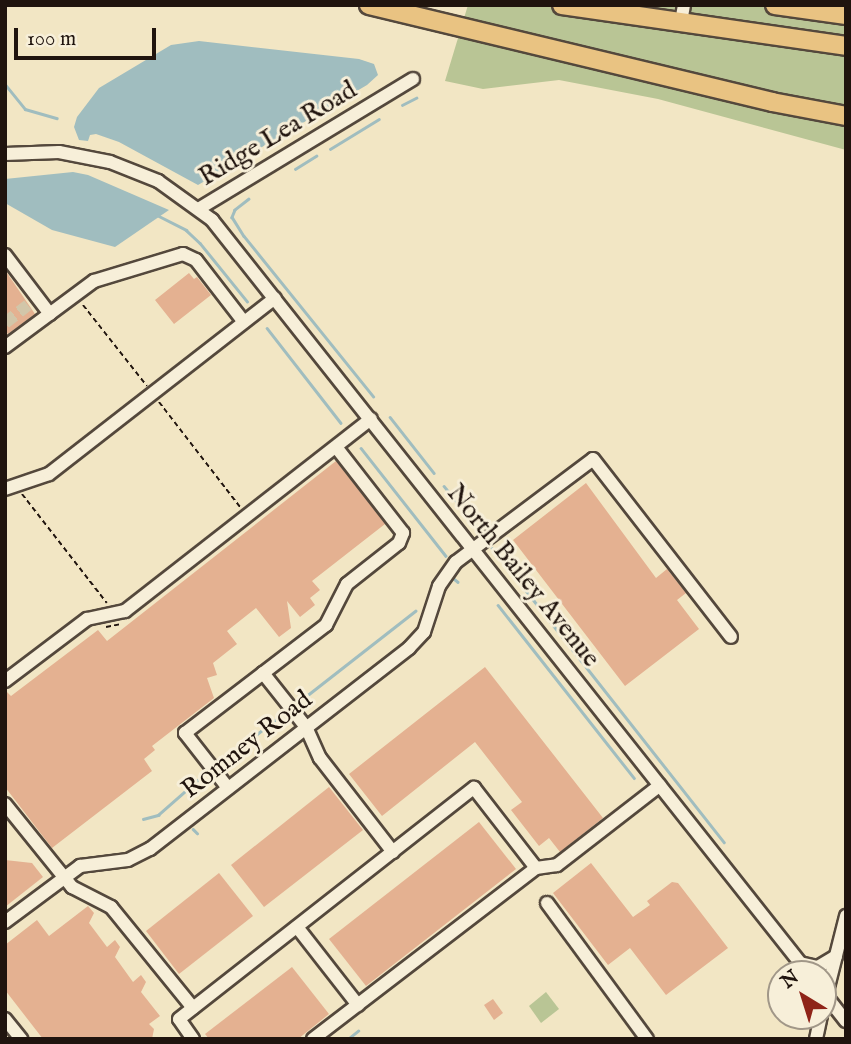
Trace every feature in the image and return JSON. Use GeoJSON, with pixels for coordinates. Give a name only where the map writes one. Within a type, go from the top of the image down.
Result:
{"type":"FeatureCollection","features":[{"type":"Feature","properties":{"kind":"highway"},"geometry":{"type":"LineString","coordinates":[[369,5],[772,102],[846,116]]}},
{"type":"Feature","properties":{"kind":"highway"},"geometry":{"type":"LineString","coordinates":[[562,5],[682,14],[846,46]]}},
{"type":"Feature","properties":{"kind":"highway"},"geometry":{"type":"LineString","coordinates":[[775,5],[846,15]]}},
{"type":"Feature","properties":{"kind":"street","name":"Ridge Lea Road"},"geometry":{"type":"LineString","coordinates":[[5,154],[59,152],[110,162],[158,181],[200,208],[413,79]]}},
{"type":"Feature","properties":{"kind":"street","name":"North Bailey Avenue"},"geometry":{"type":"LineString","coordinates":[[200,208],[275,298],[798,960]]}},
{"type":"Feature","properties":{"kind":"street"},"geometry":{"type":"LineString","coordinates":[[5,347],[94,281],[183,254],[196,260],[244,323]]}},
{"type":"Feature","properties":{"kind":"street"},"geometry":{"type":"LineString","coordinates":[[5,255],[33,302],[50,314]]}},
{"type":"Feature","properties":{"kind":"street"},"geometry":{"type":"LineString","coordinates":[[5,488],[49,474],[275,298]]}},
{"type":"Feature","properties":{"kind":"street"},"geometry":{"type":"LineString","coordinates":[[5,681],[87,619],[125,611],[371,419]]}},
{"type":"Feature","properties":{"kind":"street"},"geometry":{"type":"LineString","coordinates":[[228,788],[185,733],[326,625],[347,584],[399,543],[402,533],[336,447]]}},
{"type":"Feature","properties":{"kind":"street","name":"Romney Road"},"geometry":{"type":"LineString","coordinates":[[5,922],[63,878],[87,864],[111,863],[139,856],[409,648],[424,632],[439,586],[456,562],[593,458],[732,637]]}},
{"type":"Feature","properties":{"kind":"street"},"geometry":{"type":"LineString","coordinates":[[263,673],[306,727],[320,758],[393,852]]}},
{"type":"Feature","properties":{"kind":"street"},"geometry":{"type":"LineString","coordinates":[[313,1039],[536,868],[557,865],[660,785]]}},
{"type":"Feature","properties":{"kind":"street"},"geometry":{"type":"LineString","coordinates":[[193,1039],[179,1019],[474,788],[536,868]]}},
{"type":"Feature","properties":{"kind":"street"},"geometry":{"type":"LineString","coordinates":[[5,804],[63,878],[82,894],[111,907],[193,1008]]}},
{"type":"Feature","properties":{"kind":"street"},"geometry":{"type":"LineString","coordinates":[[547,902],[647,1039]]}},
{"type":"Feature","properties":{"kind":"street"},"geometry":{"type":"LineString","coordinates":[[835,960],[846,916]]}},
{"type":"Feature","properties":{"kind":"street"},"geometry":{"type":"LineString","coordinates":[[297,927],[358,1005]]}},
{"type":"Feature","properties":{"kind":"street"},"geometry":{"type":"LineString","coordinates":[[829,960],[836,956]]}},
{"type":"Feature","properties":{"kind":"street"},"geometry":{"type":"LineString","coordinates":[[5,1019],[20,1039]]}},
{"type":"Feature","properties":{"kind":"path"},"geometry":{"type":"LineString","coordinates":[[79,299],[149,390]]}},
{"type":"Feature","properties":{"kind":"path"},"geometry":{"type":"LineString","coordinates":[[156,398],[242,508]]}},
{"type":"Feature","properties":{"kind":"path"},"geometry":{"type":"LineString","coordinates":[[19,491],[110,607]]}},
{"type":"Feature","properties":{"kind":"green space"},"geometry":{"type":"Polygon","coordinates":[[[468,5],[846,5],[846,150],[658,99],[559,80],[483,89],[445,81],[468,5]]]}},
{"type":"Feature","properties":{"kind":"green space"},"geometry":{"type":"Polygon","coordinates":[[[546,992],[559,1009],[541,1023],[529,1006],[546,992]]]}},
{"type":"Feature","properties":{"kind":"water"},"geometry":{"type":"Polygon","coordinates":[[[199,41],[359,59],[374,64],[378,75],[367,85],[198,185],[119,142],[96,134],[90,135],[88,141],[79,140],[74,127],[77,117],[99,88],[171,45],[199,41]]]}},
{"type":"Feature","properties":{"kind":"water"},"geometry":{"type":"Polygon","coordinates":[[[73,172],[88,175],[169,210],[115,247],[52,230],[5,203],[5,179],[73,172]]]}},
{"type":"Feature","properties":{"kind":"building"},"geometry":{"type":"Polygon","coordinates":[[[5,270],[35,314],[8,334],[5,331],[5,270]]]}},
{"type":"Feature","properties":{"kind":"building"},"geometry":{"type":"Polygon","coordinates":[[[189,273],[194,279],[197,277],[211,295],[174,324],[155,300],[189,273]]]}},
{"type":"Feature","properties":{"kind":"building"},"geometry":{"type":"Polygon","coordinates":[[[336,461],[385,524],[312,581],[320,590],[310,598],[315,605],[300,617],[287,601],[291,628],[279,637],[256,608],[227,631],[237,644],[213,663],[217,675],[207,678],[214,698],[152,746],[155,750],[144,759],[152,771],[52,848],[5,787],[5,690],[11,696],[98,630],[107,641],[336,461]]]}},
{"type":"Feature","properties":{"kind":"building"},"geometry":{"type":"Polygon","coordinates":[[[586,483],[656,578],[667,569],[686,593],[677,600],[699,629],[625,686],[513,540],[586,483]]]}},
{"type":"Feature","properties":{"kind":"building"},"geometry":{"type":"Polygon","coordinates":[[[485,667],[603,818],[560,852],[549,838],[539,846],[511,810],[522,802],[475,742],[382,816],[349,774],[485,667]]]}},
{"type":"Feature","properties":{"kind":"building"},"geometry":{"type":"Polygon","coordinates":[[[329,787],[363,830],[264,907],[231,865],[329,787]]]}},
{"type":"Feature","properties":{"kind":"building"},"geometry":{"type":"Polygon","coordinates":[[[479,822],[516,869],[366,986],[329,939],[479,822]]]}},
{"type":"Feature","properties":{"kind":"building"},"geometry":{"type":"Polygon","coordinates":[[[5,860],[32,863],[43,877],[5,907],[5,860]]]}},
{"type":"Feature","properties":{"kind":"building"},"geometry":{"type":"Polygon","coordinates":[[[591,863],[633,917],[650,905],[647,901],[672,882],[678,883],[728,948],[666,995],[630,948],[608,965],[553,893],[591,863]]]}},
{"type":"Feature","properties":{"kind":"building"},"geometry":{"type":"Polygon","coordinates":[[[219,873],[253,916],[179,974],[146,931],[219,873]]]}},
{"type":"Feature","properties":{"kind":"building"},"geometry":{"type":"Polygon","coordinates":[[[88,906],[94,913],[89,923],[107,947],[115,940],[120,947],[115,957],[133,982],[141,975],[146,982],[141,992],[160,1016],[149,1024],[154,1029],[152,1039],[43,1039],[5,990],[5,945],[37,920],[49,936],[88,906]]]}},
{"type":"Feature","properties":{"kind":"building"},"geometry":{"type":"Polygon","coordinates":[[[292,967],[329,1014],[298,1039],[209,1039],[205,1034],[292,967]]]}},
{"type":"Feature","properties":{"kind":"building"},"geometry":{"type":"Polygon","coordinates":[[[493,999],[503,1013],[494,1020],[484,1005],[493,999]]]}},
{"type":"Feature","properties":{"kind":"waterway"},"geometry":{"type":"LineString","coordinates":[[5,84],[25,109],[57,118]]}},
{"type":"Feature","properties":{"kind":"waterway"},"geometry":{"type":"LineString","coordinates":[[402,105],[416,98]]}},
{"type":"Feature","properties":{"kind":"waterway"},"geometry":{"type":"LineString","coordinates":[[330,149],[379,119]]}},
{"type":"Feature","properties":{"kind":"waterway"},"geometry":{"type":"LineString","coordinates":[[295,169],[316,156]]}},
{"type":"Feature","properties":{"kind":"waterway"},"geometry":{"type":"LineString","coordinates":[[249,199],[235,210],[232,217],[244,236],[373,396]]}},
{"type":"Feature","properties":{"kind":"waterway"},"geometry":{"type":"LineString","coordinates":[[157,215],[186,230],[200,243],[247,301]]}},
{"type":"Feature","properties":{"kind":"waterway"},"geometry":{"type":"LineString","coordinates":[[267,328],[341,423]]}},
{"type":"Feature","properties":{"kind":"waterway"},"geometry":{"type":"LineString","coordinates":[[390,417],[434,473]]}},
{"type":"Feature","properties":{"kind":"waterway"},"geometry":{"type":"LineString","coordinates":[[361,448],[446,556]]}},
{"type":"Feature","properties":{"kind":"waterway"},"geometry":{"type":"LineString","coordinates":[[444,486],[483,534]]}},
{"type":"Feature","properties":{"kind":"waterway"},"geometry":{"type":"LineString","coordinates":[[492,548],[500,557]]}},
{"type":"Feature","properties":{"kind":"waterway"},"geometry":{"type":"LineString","coordinates":[[502,560],[724,842]]}},
{"type":"Feature","properties":{"kind":"waterway"},"geometry":{"type":"LineString","coordinates":[[453,578],[458,582]]}},
{"type":"Feature","properties":{"kind":"waterway"},"geometry":{"type":"LineString","coordinates":[[498,605],[634,778]]}},
{"type":"Feature","properties":{"kind":"waterway"},"geometry":{"type":"LineString","coordinates":[[305,697],[415,611]]}},
{"type":"Feature","properties":{"kind":"waterway"},"geometry":{"type":"LineString","coordinates":[[225,759],[279,717]]}},
{"type":"Feature","properties":{"kind":"waterway"},"geometry":{"type":"LineString","coordinates":[[143,819],[158,815],[200,778]]}},
{"type":"Feature","properties":{"kind":"waterway"},"geometry":{"type":"LineString","coordinates":[[193,829],[197,833]]}},
{"type":"Feature","properties":{"kind":"waterway"},"geometry":{"type":"LineString","coordinates":[[348,1039],[358,1031]]}},
{"type":"Feature","properties":{"kind":"tunnel"},"geometry":{"type":"LineString","coordinates":[[5,323],[28,305]]}}]}
